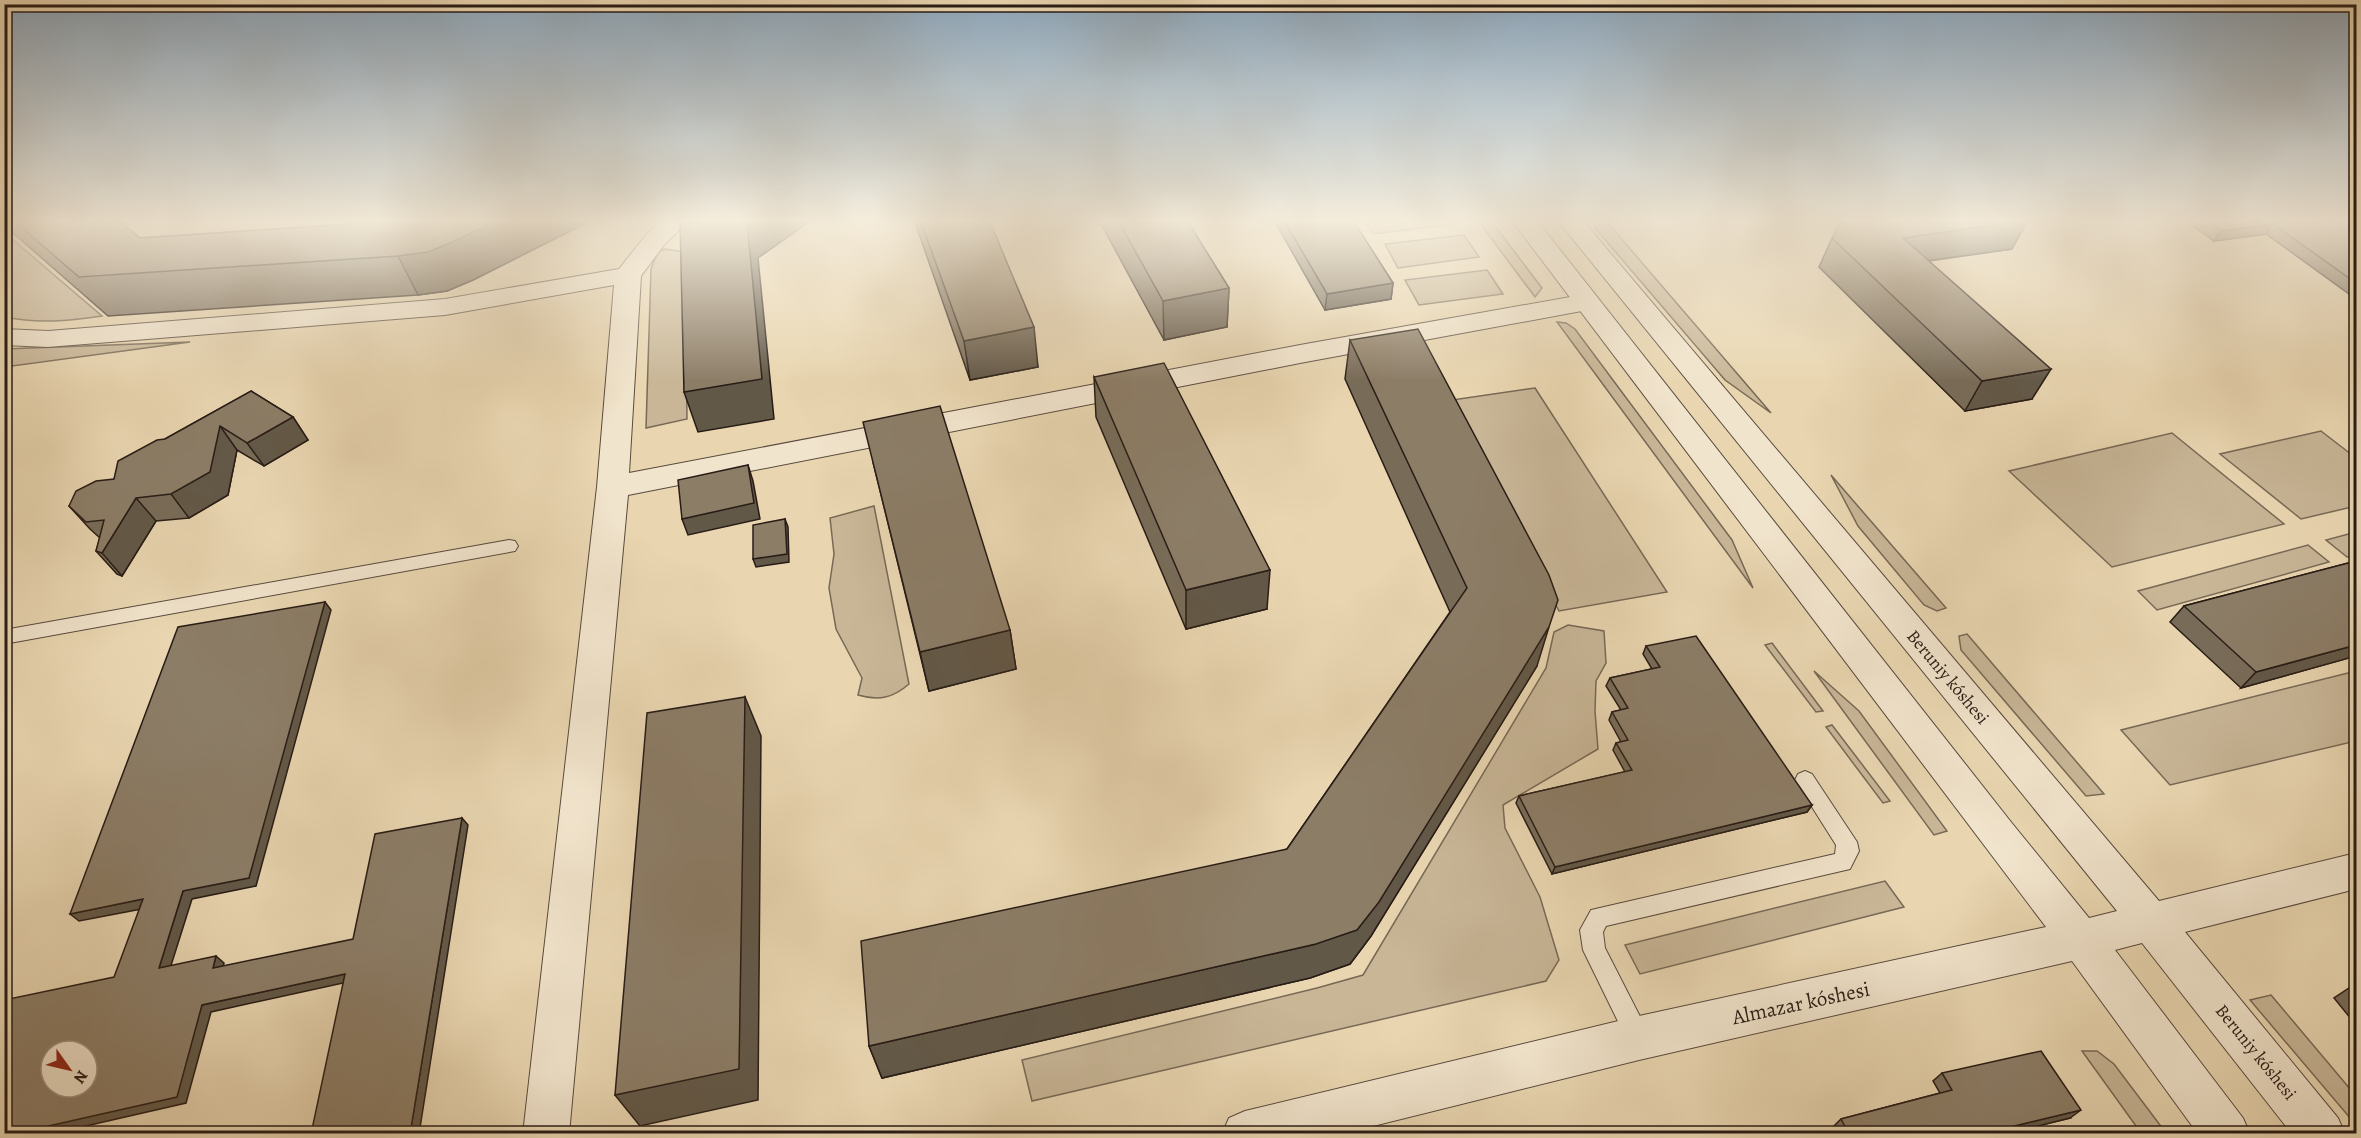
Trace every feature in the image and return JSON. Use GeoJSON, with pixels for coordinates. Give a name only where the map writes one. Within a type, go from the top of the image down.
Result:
{"type":"FeatureCollection","features":[{"type":"Feature","properties":{"kind":"street"},"geometry":{"type":"LineString","coordinates":[[4,337],[48,339],[445,307],[627,275]]}},
{"type":"Feature","properties":{"kind":"street"},"geometry":{"type":"LineString","coordinates":[[546,1134],[613,487],[628,275]]}},
{"type":"Feature","properties":{"kind":"street"},"geometry":{"type":"LineString","coordinates":[[1566,275],[1996,834],[2081,939],[2227,1134]]}},
{"type":"Feature","properties":{"kind":"street","name":"Beruniy kóshesi"},"geometry":{"type":"LineString","coordinates":[[1615,275],[2092,849],[2322,1134]]}},
{"type":"Feature","properties":{"kind":"street"},"geometry":{"type":"LineString","coordinates":[[613,487],[1300,354],[1587,302]]}},
{"type":"Feature","properties":{"kind":"street","name":"Almazar kóshesi"},"geometry":{"type":"LineString","coordinates":[[1245,1134],[1341,1122],[1639,1038],[2081,939],[2356,871]]}},
{"type":"Feature","properties":{"kind":"lane"},"geometry":{"type":"LineString","coordinates":[[4,637],[509,546]]}},
{"type":"Feature","properties":{"kind":"lane"},"geometry":{"type":"LineString","coordinates":[[1639,1038],[1594,950],[1591,930],[1599,916],[1842,862],[1848,851],[1846,842],[1805,780]]}},
{"type":"Feature","properties":{"kind":"shaded area"},"geometry":{"type":"Polygon","coordinates":[[[5,275],[54,275],[102,316],[53,321],[5,317],[5,275]]]}},
{"type":"Feature","properties":{"kind":"shaded area"},"geometry":{"type":"Polygon","coordinates":[[[651,275],[685,275],[687,419],[646,428],[651,275]]]}},
{"type":"Feature","properties":{"kind":"shaded area"},"geometry":{"type":"Polygon","coordinates":[[[1445,275],[1490,275],[1503,294],[1419,305],[1405,280],[1445,275]]]}},
{"type":"Feature","properties":{"kind":"shaded area"},"geometry":{"type":"Polygon","coordinates":[[[1519,275],[1532,275],[1542,288],[1535,297],[1519,275]]]}},
{"type":"Feature","properties":{"kind":"shaded area"},"geometry":{"type":"Polygon","coordinates":[[[1635,275],[1653,275],[1771,413],[1725,380],[1635,275]]]}},
{"type":"Feature","properties":{"kind":"shaded area"},"geometry":{"type":"Polygon","coordinates":[[[1557,322],[1566,323],[1575,329],[1732,540],[1753,588],[1557,322]]]}},
{"type":"Feature","properties":{"kind":"shaded area"},"geometry":{"type":"Polygon","coordinates":[[[190,342],[5,367],[4,349],[190,342]]]}},
{"type":"Feature","properties":{"kind":"shaded area"},"geometry":{"type":"Polygon","coordinates":[[[1535,388],[1667,592],[1559,611],[1445,401],[1535,388]]]}},
{"type":"Feature","properties":{"kind":"shaded area"},"geometry":{"type":"Polygon","coordinates":[[[2321,431],[2356,458],[2356,506],[2301,519],[2220,454],[2321,431]]]}},
{"type":"Feature","properties":{"kind":"shaded area"},"geometry":{"type":"Polygon","coordinates":[[[2172,433],[2284,524],[2112,567],[2009,471],[2172,433]]]}},
{"type":"Feature","properties":{"kind":"shaded area"},"geometry":{"type":"Polygon","coordinates":[[[1831,475],[1946,608],[1937,611],[1924,605],[1858,526],[1831,475]]]}},
{"type":"Feature","properties":{"kind":"shaded area"},"geometry":{"type":"Polygon","coordinates":[[[874,506],[909,684],[891,695],[879,698],[858,695],[862,678],[836,629],[829,588],[834,554],[830,518],[874,506]]]}},
{"type":"Feature","properties":{"kind":"shaded area"},"geometry":{"type":"Polygon","coordinates":[[[2356,532],[2356,555],[2347,557],[2326,540],[2356,532]]]}},
{"type":"Feature","properties":{"kind":"shaded area"},"geometry":{"type":"Polygon","coordinates":[[[2308,545],[2329,562],[2157,610],[2138,591],[2308,545]]]}},
{"type":"Feature","properties":{"kind":"shaded area"},"geometry":{"type":"Polygon","coordinates":[[[1568,625],[1604,631],[1606,663],[1596,681],[1595,711],[1598,749],[1503,805],[1505,828],[1540,897],[1559,960],[1546,981],[1032,1101],[1022,1060],[1363,975],[1546,668],[1554,632],[1568,625]]]}},
{"type":"Feature","properties":{"kind":"shaded area"},"geometry":{"type":"Polygon","coordinates":[[[1967,634],[2104,794],[2086,796],[1961,650],[1959,636],[1967,634]]]}},
{"type":"Feature","properties":{"kind":"shaded area"},"geometry":{"type":"Polygon","coordinates":[[[1772,643],[1823,711],[1816,712],[1765,645],[1772,643]]]}},
{"type":"Feature","properties":{"kind":"shaded area"},"geometry":{"type":"Polygon","coordinates":[[[1814,671],[1859,711],[1947,831],[1934,835],[1814,671]]]}},
{"type":"Feature","properties":{"kind":"shaded area"},"geometry":{"type":"Polygon","coordinates":[[[2356,671],[2356,741],[2170,785],[2121,730],[2356,671]]]}},
{"type":"Feature","properties":{"kind":"shaded area"},"geometry":{"type":"Polygon","coordinates":[[[1832,725],[1890,801],[1883,803],[1826,727],[1832,725]]]}},
{"type":"Feature","properties":{"kind":"shaded area"},"geometry":{"type":"Polygon","coordinates":[[[1885,881],[1904,907],[1640,974],[1625,945],[1885,881]]]}},
{"type":"Feature","properties":{"kind":"shaded area"},"geometry":{"type":"Polygon","coordinates":[[[2271,995],[2356,1096],[2356,1125],[2250,1000],[2271,995]]]}},
{"type":"Feature","properties":{"kind":"shaded area"},"geometry":{"type":"Polygon","coordinates":[[[2082,1051],[2097,1051],[2114,1064],[2166,1133],[2141,1133],[2082,1051]]]}},
{"type":"Feature","properties":{"kind":"building"},"geometry":{"type":"Polygon","coordinates":[[[77,275],[108,275],[79,277],[77,275]]]}},
{"type":"Feature","properties":{"kind":"building"},"geometry":{"type":"Polygon","coordinates":[[[681,275],[752,275],[762,379],[684,392],[681,275]]]}},
{"type":"Feature","properties":{"kind":"building"},"geometry":{"type":"Polygon","coordinates":[[[940,275],[1012,275],[1034,327],[964,341],[940,275]]]}},
{"type":"Feature","properties":{"kind":"building"},"geometry":{"type":"Polygon","coordinates":[[[1149,275],[1221,275],[1229,288],[1163,301],[1149,275]]]}},
{"type":"Feature","properties":{"kind":"building"},"geometry":{"type":"Polygon","coordinates":[[[1316,275],[1388,275],[1393,283],[1327,294],[1316,275]]]}},
{"type":"Feature","properties":{"kind":"building"},"geometry":{"type":"Polygon","coordinates":[[[1871,275],[1945,275],[2051,369],[1982,381],[1871,275]]]}},
{"type":"Feature","properties":{"kind":"building"},"geometry":{"type":"Polygon","coordinates":[[[2345,275],[2356,275],[2356,283],[2345,275]]]}},
{"type":"Feature","properties":{"kind":"building"},"geometry":{"type":"Polygon","coordinates":[[[1418,329],[1549,575],[1558,600],[1549,627],[1379,902],[1357,930],[1316,944],[869,1046],[861,941],[1287,849],[1467,588],[1350,340],[1418,329]]]}},
{"type":"Feature","properties":{"kind":"building"},"geometry":{"type":"Polygon","coordinates":[[[1164,363],[1270,570],[1186,590],[1094,377],[1164,363]]]}},
{"type":"Feature","properties":{"kind":"building"},"geometry":{"type":"Polygon","coordinates":[[[251,391],[293,417],[247,443],[220,426],[210,472],[171,494],[136,498],[102,553],[96,551],[104,520],[86,522],[69,506],[76,491],[96,481],[114,479],[118,461],[157,440],[165,439],[251,391]]]}},
{"type":"Feature","properties":{"kind":"building"},"geometry":{"type":"Polygon","coordinates":[[[940,406],[1010,630],[920,652],[863,422],[940,406]]]}},
{"type":"Feature","properties":{"kind":"building"},"geometry":{"type":"Polygon","coordinates":[[[748,465],[754,503],[682,519],[678,480],[748,465]]]}},
{"type":"Feature","properties":{"kind":"building"},"geometry":{"type":"Polygon","coordinates":[[[785,519],[787,554],[753,559],[753,525],[785,519]]]}},
{"type":"Feature","properties":{"kind":"building"},"geometry":{"type":"Polygon","coordinates":[[[2356,561],[2356,645],[2256,672],[2184,606],[2356,561]]]}},
{"type":"Feature","properties":{"kind":"building"},"geometry":{"type":"Polygon","coordinates":[[[325,602],[249,878],[183,891],[159,968],[216,956],[213,968],[353,939],[375,834],[462,818],[410,1134],[311,1134],[345,974],[202,1005],[177,1097],[13,1134],[4,1134],[4,1000],[114,977],[143,899],[70,914],[178,627],[325,602]]]}},
{"type":"Feature","properties":{"kind":"building"},"geometry":{"type":"Polygon","coordinates":[[[1696,636],[1812,805],[1555,867],[1519,796],[1632,770],[1616,743],[1628,740],[1612,712],[1628,708],[1610,678],[1660,667],[1646,646],[1696,636]]]}},
{"type":"Feature","properties":{"kind":"building"},"geometry":{"type":"Polygon","coordinates":[[[745,697],[739,1069],[615,1095],[647,713],[745,697]]]}},
{"type":"Feature","properties":{"kind":"building"},"geometry":{"type":"Polygon","coordinates":[[[2041,1051],[2081,1110],[2006,1128],[2009,1134],[1849,1134],[1841,1119],[1952,1090],[1942,1073],[2041,1051]]]}}]}
